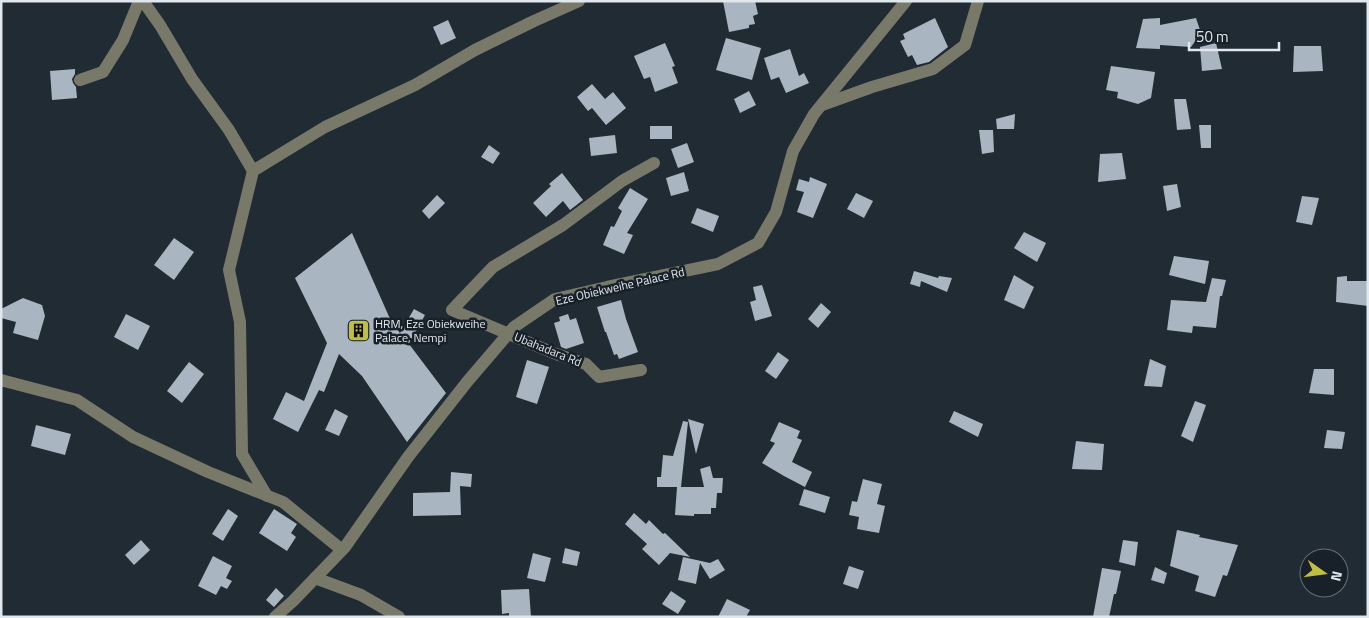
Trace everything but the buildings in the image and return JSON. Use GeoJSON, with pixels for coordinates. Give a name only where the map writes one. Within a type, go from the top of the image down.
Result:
{"type":"FeatureCollection","features":[{"type":"Feature","properties":{"kind":"street"},"geometry":{"type":"LineString","coordinates":[[80,80],[103,72],[124,40],[139,1]]}},
{"type":"Feature","properties":{"kind":"street"},"geometry":{"type":"LineString","coordinates":[[143,1],[160,25],[192,79],[229,130],[253,170],[229,270],[240,322],[242,454],[267,496]]}},
{"type":"Feature","properties":{"kind":"street"},"geometry":{"type":"LineString","coordinates":[[253,170],[325,127],[415,85],[475,50],[579,1]]}},
{"type":"Feature","properties":{"kind":"street","name":"Eze Obiekweihe Palace Rd"},"geometry":{"type":"LineString","coordinates":[[275,617],[342,550],[408,457],[467,382],[514,327],[555,299],[718,264],[758,242],[776,212],[793,151],[814,114],[906,1]]}},
{"type":"Feature","properties":{"kind":"street"},"geometry":{"type":"LineString","coordinates":[[822,106],[872,87],[933,69],[965,46],[978,1]]}},
{"type":"Feature","properties":{"kind":"street"},"geometry":{"type":"LineString","coordinates":[[508,334],[452,310],[493,268],[563,225],[622,180],[654,163]]}},
{"type":"Feature","properties":{"kind":"street","name":"Ubahadara Rd"},"geometry":{"type":"LineString","coordinates":[[508,334],[586,364],[599,377],[641,370]]}},
{"type":"Feature","properties":{"kind":"street"},"geometry":{"type":"LineString","coordinates":[[1,380],[77,400],[133,437],[208,472],[283,502],[342,550]]}},
{"type":"Feature","properties":{"kind":"street"},"geometry":{"type":"LineString","coordinates":[[315,578],[361,595],[399,617]]}},
{"type":"Feature","properties":{"kind":"place","name":"HRM, Eze Obiekweihe Palace, Nempi"},"geometry":{"type":"Point","coordinates":[359,330]}}]}
